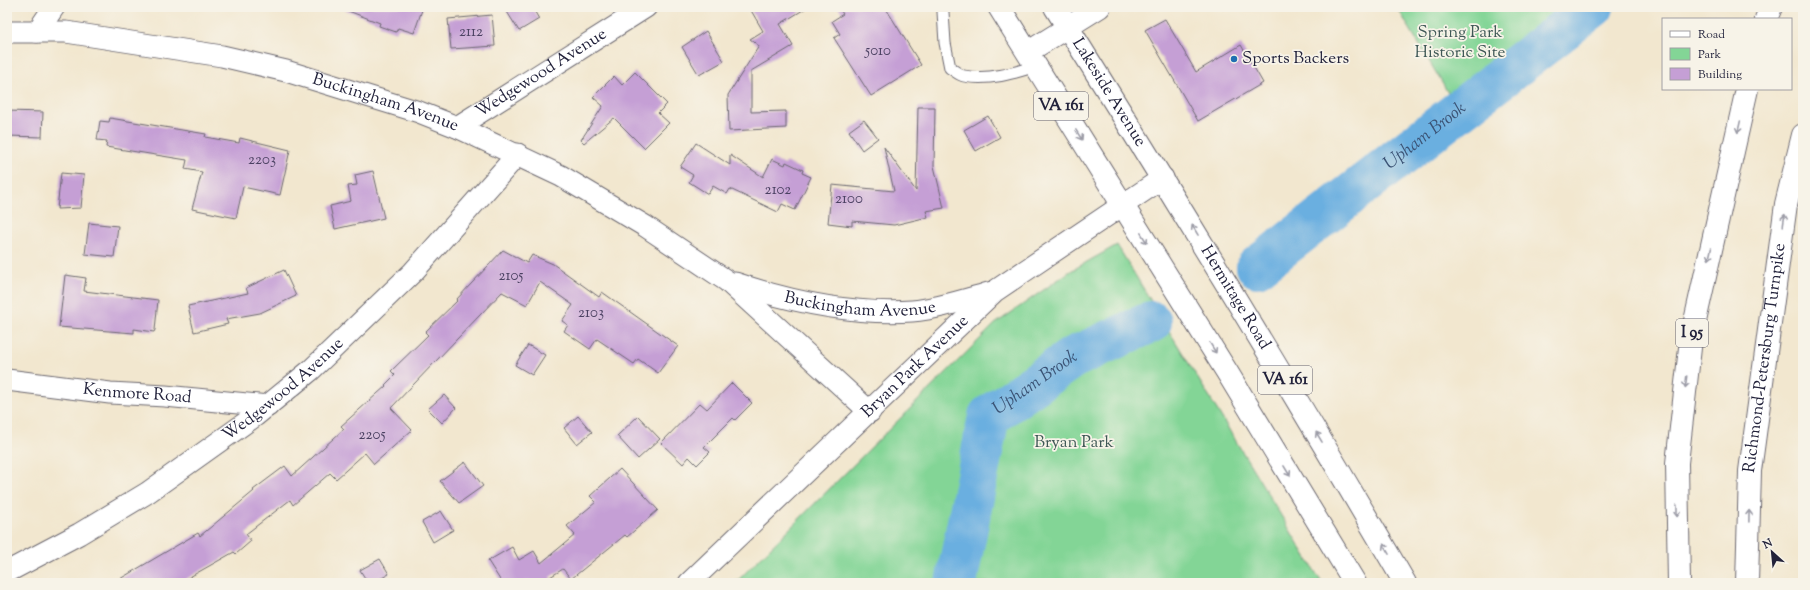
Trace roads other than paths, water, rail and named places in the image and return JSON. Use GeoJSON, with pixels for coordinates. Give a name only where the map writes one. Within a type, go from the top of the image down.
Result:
{"type":"FeatureCollection","features":[{"type":"Feature","properties":{"kind":"main road","name":"VA 161"},"geometry":{"type":"LineString","coordinates":[[999,7],[1228,372],[1355,583]]}},
{"type":"Feature","properties":{"kind":"main road","name":"Lakeside Avenue"},"geometry":{"type":"LineString","coordinates":[[1056,7],[1163,178]]}},
{"type":"Feature","properties":{"kind":"main road"},"geometry":{"type":"LineString","coordinates":[[1766,18],[1771,7]]}},
{"type":"Feature","properties":{"kind":"main road","name":"I 95"},"geometry":{"type":"LineString","coordinates":[[1678,583],[1676,463],[1691,340],[1747,90]]}},
{"type":"Feature","properties":{"kind":"main road","name":"Richmond-Petersburg Turnpike"},"geometry":{"type":"LineString","coordinates":[[1747,583],[1750,471],[1786,204],[1803,135]]}},
{"type":"Feature","properties":{"kind":"main road","name":"Hermitage Road"},"geometry":{"type":"LineString","coordinates":[[1163,178],[1405,583]]}},
{"type":"Feature","properties":{"kind":"street"},"geometry":{"type":"LineString","coordinates":[[37,32],[54,7]]}},
{"type":"Feature","properties":{"kind":"street","name":"Wedgewood Avenue"},"geometry":{"type":"LineString","coordinates":[[457,127],[646,7]]}},
{"type":"Feature","properties":{"kind":"street"},"geometry":{"type":"LineString","coordinates":[[1032,59],[1068,27],[1100,7]]}},
{"type":"Feature","properties":{"kind":"street","name":"Buckingham Avenue"},"geometry":{"type":"LineString","coordinates":[[7,32],[66,32],[222,56],[294,74],[419,112],[457,127],[518,154],[561,176],[638,222],[727,281],[870,412]]}},
{"type":"Feature","properties":{"kind":"street","name":"Wedgewood Avenue"},"geometry":{"type":"LineString","coordinates":[[7,572],[79,534],[147,493],[268,406],[311,370],[414,272],[518,154]]}},
{"type":"Feature","properties":{"kind":"street","name":"Bryan Park Avenue"},"geometry":{"type":"LineString","coordinates":[[689,583],[870,412],[995,291],[1163,178]]}},
{"type":"Feature","properties":{"kind":"street","name":"Buckingham Avenue"},"geometry":{"type":"LineString","coordinates":[[727,281],[773,296],[802,303],[851,310],[913,311],[995,291]]}},
{"type":"Feature","properties":{"kind":"street","name":"Kenmore Road"},"geometry":{"type":"LineString","coordinates":[[7,380],[110,393],[165,396],[268,406]]}},
{"type":"Feature","properties":{"kind":"lane"},"geometry":{"type":"LineString","coordinates":[[945,9],[945,43],[950,68],[963,76],[984,77],[1014,73],[1032,59]]}},
{"type":"Feature","properties":{"kind":"waterway","name":"Upham Brook"},"geometry":{"type":"LineString","coordinates":[[1257,267],[1593,7]]}},
{"type":"Feature","properties":{"kind":"waterway","name":"Upham Brook"},"geometry":{"type":"LineString","coordinates":[[956,583],[989,416],[1072,358],[1151,322]]}},
{"type":"Feature","properties":{"kind":"place","name":"Sports Backers"},"geometry":{"type":"Point","coordinates":[1234,59]}},
{"type":"Feature","properties":{"kind":"park label","name":"Spring Park Historic Site"},"geometry":{"type":"Point","coordinates":[1460,43]}},
{"type":"Feature","properties":{"kind":"park label","name":"Bryan Park"},"geometry":{"type":"Point","coordinates":[1074,443]}}]}
